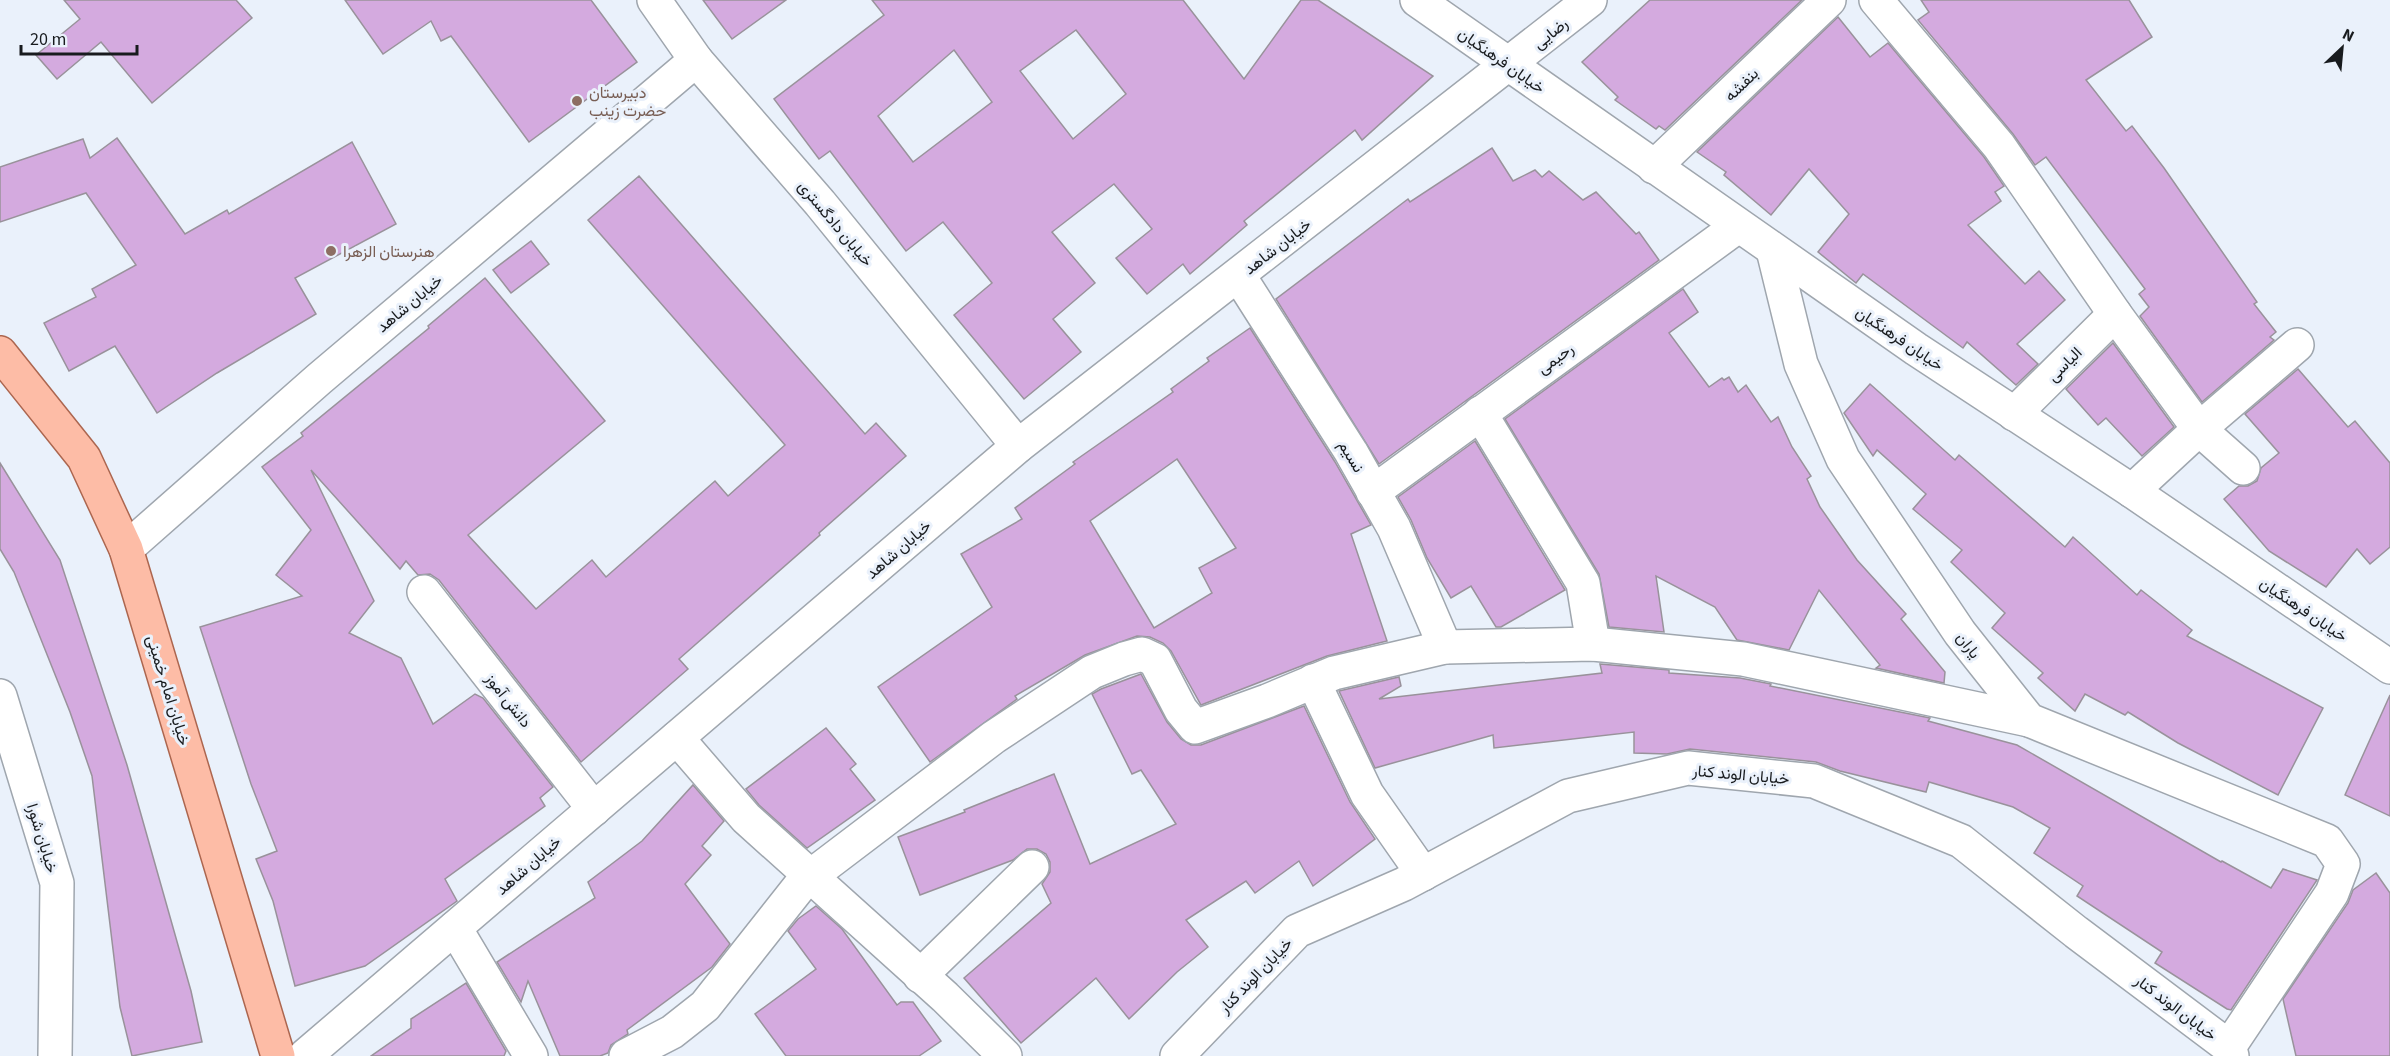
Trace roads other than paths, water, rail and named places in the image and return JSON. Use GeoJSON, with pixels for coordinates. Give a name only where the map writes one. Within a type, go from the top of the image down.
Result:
{"type":"FeatureCollection","features":[{"type":"Feature","properties":{"kind":"main road","name":"خیابان امام خمینی"},"geometry":{"type":"LineString","coordinates":[[0,353],[84,458],[126,549],[278,1056]]}},
{"type":"Feature","properties":{"kind":"street","name":"خیابان دادگستری"},"geometry":{"type":"LineString","coordinates":[[654,0],[696,60],[820,204],[1018,446]]}},
{"type":"Feature","properties":{"kind":"street","name":"خیابان فرهنگیان"},"geometry":{"type":"LineString","coordinates":[[1416,0],[1773,250],[2390,667]]}},
{"type":"Feature","properties":{"kind":"street","name":"رضایی"},"geometry":{"type":"LineString","coordinates":[[1509,65],[1590,0]]}},
{"type":"Feature","properties":{"kind":"street","name":"بنفشه"},"geometry":{"type":"LineString","coordinates":[[1654,167],[1829,0]]}},
{"type":"Feature","properties":{"kind":"street"},"geometry":{"type":"LineString","coordinates":[[1876,0],[1999,146],[2115,314],[2199,429],[2243,468]]}},
{"type":"Feature","properties":{"kind":"street","name":"خیابان شاهد"},"geometry":{"type":"LineString","coordinates":[[126,549],[328,372],[696,60]]}},
{"type":"Feature","properties":{"kind":"street","name":"خیابان شاهد"},"geometry":{"type":"LineString","coordinates":[[305,1056],[1018,446],[1509,65]]}},
{"type":"Feature","properties":{"kind":"street","name":"رحیمی"},"geometry":{"type":"LineString","coordinates":[[1373,492],[1738,226]]}},
{"type":"Feature","properties":{"kind":"street","name":"یاران"},"geometry":{"type":"LineString","coordinates":[[1773,250],[1801,364],[1842,459],[1960,633],[2029,720],[2327,841],[2343,864],[2332,893],[2231,1051]]}},
{"type":"Feature","properties":{"kind":"street","name":"نسیم"},"geometry":{"type":"LineString","coordinates":[[1239,276],[1351,452],[1394,528],[1445,647]]}},
{"type":"Feature","properties":{"kind":"street","name":"الیاسی"},"geometry":{"type":"LineString","coordinates":[[2014,414],[2115,314]]}},
{"type":"Feature","properties":{"kind":"street"},"geometry":{"type":"LineString","coordinates":[[2132,491],[2199,429],[2297,345]]}},
{"type":"Feature","properties":{"kind":"street"},"geometry":{"type":"LineString","coordinates":[[1480,413],[1583,583],[1593,644]]}},
{"type":"Feature","properties":{"kind":"street","name":"دانش آموز"},"geometry":{"type":"LineString","coordinates":[[424,591],[594,809]]}},
{"type":"Feature","properties":{"kind":"street"},"geometry":{"type":"LineString","coordinates":[[626,1056],[672,1032],[705,1006],[810,876],[994,737],[1092,672],[1142,654],[1155,660],[1181,710],[1195,727],[1267,701],[1334,673],[1445,647],[1593,644],[1743,659],[2029,720]]}},
{"type":"Feature","properties":{"kind":"street"},"geometry":{"type":"LineString","coordinates":[[1313,681],[1367,794],[1423,874]]}},
{"type":"Feature","properties":{"kind":"street","name":"خیابان شورا"},"geometry":{"type":"LineString","coordinates":[[0,696],[57,883],[55,1056]]}},
{"type":"Feature","properties":{"kind":"street"},"geometry":{"type":"LineString","coordinates":[[677,738],[746,818],[1005,1056]]}},
{"type":"Feature","properties":{"kind":"street","name":"خیابان الوند کنار"},"geometry":{"type":"LineString","coordinates":[[1177,1056],[1297,931],[1404,884],[1568,796],[1688,768],[1814,781],[1961,841],[2231,1051]]}},
{"type":"Feature","properties":{"kind":"street"},"geometry":{"type":"LineString","coordinates":[[920,976],[1032,867]]}},
{"type":"Feature","properties":{"kind":"street"},"geometry":{"type":"LineString","coordinates":[[454,928],[531,1056]]}},
{"type":"Feature","properties":{"kind":"place","name":"دبیرستان حضرت زینب"},"geometry":{"type":"Point","coordinates":[577,101]}},
{"type":"Feature","properties":{"kind":"place","name":"هنرستان الزهرا"},"geometry":{"type":"Point","coordinates":[331,251]}}]}
